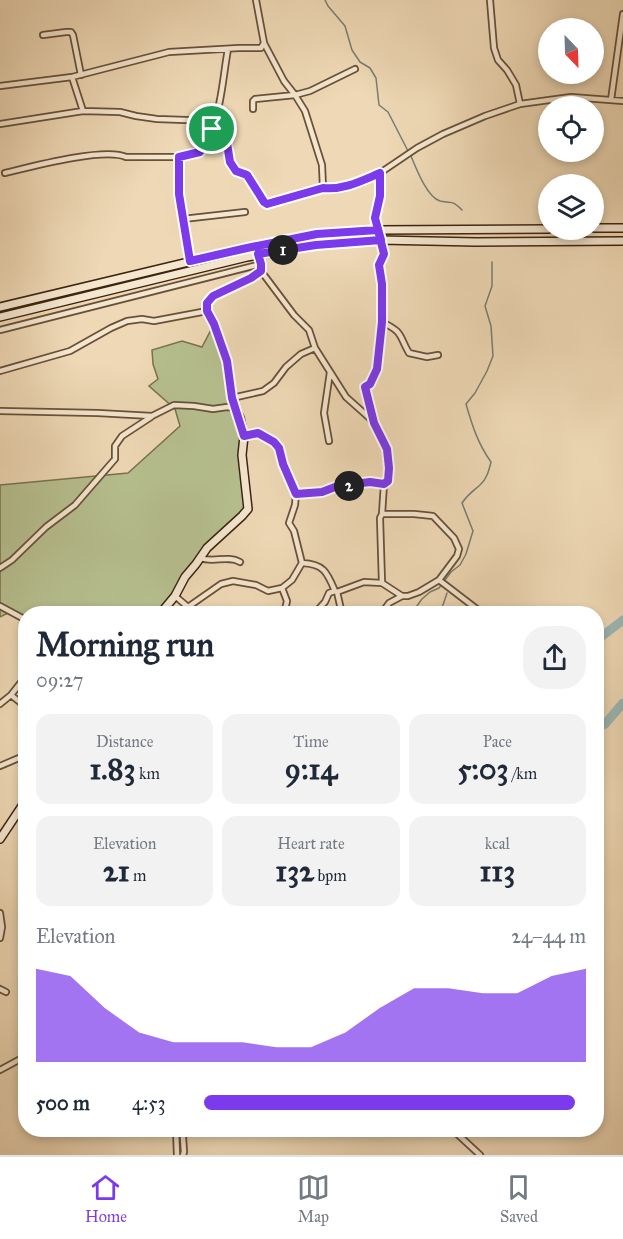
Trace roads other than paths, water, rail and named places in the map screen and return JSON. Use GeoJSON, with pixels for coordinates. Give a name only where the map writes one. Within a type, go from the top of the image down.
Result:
{"type":"FeatureCollection","features":[{"type":"Feature","properties":{"kind":"main road"},"geometry":{"type":"LineString","coordinates":[[604,228],[623,228]]}},
{"type":"Feature","properties":{"kind":"main road"},"geometry":{"type":"LineString","coordinates":[[0,307],[190,261],[317,234],[378,230],[538,229]]}},
{"type":"Feature","properties":{"kind":"main road"},"geometry":{"type":"LineString","coordinates":[[0,317],[258,254],[316,245],[381,240],[623,241]]}},
{"type":"Feature","properties":{"kind":"main road"},"geometry":{"type":"LineString","coordinates":[[167,606],[175,596],[184,577],[207,548],[248,509],[242,455],[244,436],[232,398],[227,361],[207,311],[207,303],[213,296],[251,278],[261,267],[258,254]]}},
{"type":"Feature","properties":{"kind":"main road"},"geometry":{"type":"LineString","coordinates":[[0,839],[18,812]]}},
{"type":"Feature","properties":{"kind":"street"},"geometry":{"type":"LineString","coordinates":[[256,0],[264,44],[304,111],[322,165],[323,188]]}},
{"type":"Feature","properties":{"kind":"street"},"geometry":{"type":"LineString","coordinates":[[490,0],[494,48],[498,60],[516,85],[520,104]]}},
{"type":"Feature","properties":{"kind":"street"},"geometry":{"type":"LineString","coordinates":[[611,100],[623,14]]}},
{"type":"Feature","properties":{"kind":"street"},"geometry":{"type":"LineString","coordinates":[[43,35],[71,32],[81,75]]}},
{"type":"Feature","properties":{"kind":"street"},"geometry":{"type":"LineString","coordinates":[[0,86],[72,77],[170,52],[261,48],[264,44]]}},
{"type":"Feature","properties":{"kind":"street"},"geometry":{"type":"LineString","coordinates":[[5,173],[49,162],[103,154],[122,155],[126,158],[179,157],[200,152],[212,129],[228,49]]}},
{"type":"Feature","properties":{"kind":"street"},"geometry":{"type":"LineString","coordinates":[[253,109],[255,99],[295,95],[317,88],[355,69]]}},
{"type":"Feature","properties":{"kind":"street"},"geometry":{"type":"LineString","coordinates":[[72,77],[83,111]]}},
{"type":"Feature","properties":{"kind":"street"},"geometry":{"type":"LineString","coordinates":[[212,129],[225,131],[230,162],[236,171],[247,175],[267,204],[323,188],[347,187],[380,173],[417,148],[453,130],[520,104],[571,97],[623,101]]}},
{"type":"Feature","properties":{"kind":"street"},"geometry":{"type":"LineString","coordinates":[[0,124],[83,111],[120,112],[157,119],[214,121]]}},
{"type":"Feature","properties":{"kind":"street"},"geometry":{"type":"LineString","coordinates":[[179,157],[179,194],[190,261]]}},
{"type":"Feature","properties":{"kind":"street"},"geometry":{"type":"LineString","coordinates":[[380,173],[380,196],[375,218],[384,254],[379,265],[382,284],[382,322],[377,369],[370,384],[365,387],[374,423],[387,449],[389,468],[388,481],[384,484],[380,518],[382,582]]}},
{"type":"Feature","properties":{"kind":"street"},"geometry":{"type":"LineString","coordinates":[[183,219],[245,212]]}},
{"type":"Feature","properties":{"kind":"street"},"geometry":{"type":"LineString","coordinates":[[0,330],[261,267],[294,315],[309,330],[315,348],[346,397],[374,423]]}},
{"type":"Feature","properties":{"kind":"street"},"geometry":{"type":"LineString","coordinates":[[0,371],[70,351],[127,321],[154,321],[207,311]]}},
{"type":"Feature","properties":{"kind":"street"},"geometry":{"type":"LineString","coordinates":[[382,322],[402,336],[409,353],[427,357],[438,355]]}},
{"type":"Feature","properties":{"kind":"street"},"geometry":{"type":"LineString","coordinates":[[232,398],[263,391],[274,383],[286,367],[302,354],[315,348]]}},
{"type":"Feature","properties":{"kind":"street"},"geometry":{"type":"LineString","coordinates":[[329,441],[324,414],[330,372]]}},
{"type":"Feature","properties":{"kind":"street"},"geometry":{"type":"LineString","coordinates":[[0,568],[12,560],[46,527],[75,505],[115,459],[115,446],[122,436],[152,416],[174,405],[213,409],[228,406],[235,408]]}},
{"type":"Feature","properties":{"kind":"street"},"geometry":{"type":"LineString","coordinates":[[0,411],[152,416]]}},
{"type":"Feature","properties":{"kind":"street"},"geometry":{"type":"LineString","coordinates":[[189,606],[221,584],[233,581],[256,585],[268,591],[282,588],[292,580],[303,563],[294,531],[289,523],[296,505],[296,494],[279,448],[274,442],[258,433],[244,436]]}},
{"type":"Feature","properties":{"kind":"street"},"geometry":{"type":"LineString","coordinates":[[296,494],[322,492],[335,487],[370,482],[384,484]]}},
{"type":"Feature","properties":{"kind":"street"},"geometry":{"type":"LineString","coordinates":[[382,514],[433,516],[454,538],[459,549],[442,582],[408,596],[402,596],[386,606]]}},
{"type":"Feature","properties":{"kind":"street"},"geometry":{"type":"LineString","coordinates":[[200,558],[208,561],[232,558],[240,562]]}},
{"type":"Feature","properties":{"kind":"street"},"geometry":{"type":"LineString","coordinates":[[303,563],[315,564],[328,573],[340,606]]}},
{"type":"Feature","properties":{"kind":"street"},"geometry":{"type":"LineString","coordinates":[[321,606],[329,593],[364,582],[382,582],[402,596]]}},
{"type":"Feature","properties":{"kind":"street"},"geometry":{"type":"LineString","coordinates":[[442,582],[473,606]]}},
{"type":"Feature","properties":{"kind":"street"},"geometry":{"type":"LineString","coordinates":[[282,588],[287,602],[286,606]]}},
{"type":"Feature","properties":{"kind":"street"},"geometry":{"type":"LineString","coordinates":[[175,596],[187,606]]}},
{"type":"Feature","properties":{"kind":"street"},"geometry":{"type":"LineString","coordinates":[[0,606],[18,616]]}},
{"type":"Feature","properties":{"kind":"street"},"geometry":{"type":"LineString","coordinates":[[0,704],[18,686]]}},
{"type":"Feature","properties":{"kind":"street"},"geometry":{"type":"LineString","coordinates":[[11,695],[18,701]]}},
{"type":"Feature","properties":{"kind":"street"},"geometry":{"type":"LineString","coordinates":[[0,766],[18,758]]}},
{"type":"Feature","properties":{"kind":"street"},"geometry":{"type":"LineString","coordinates":[[0,913],[2,927],[0,938]]}},
{"type":"Feature","properties":{"kind":"street"},"geometry":{"type":"LineString","coordinates":[[0,989],[6,992]]}},
{"type":"Feature","properties":{"kind":"street"},"geometry":{"type":"LineString","coordinates":[[0,1070],[18,1060]]}},
{"type":"Feature","properties":{"kind":"street"},"geometry":{"type":"LineString","coordinates":[[176,1137],[177,1155]]}},
{"type":"Feature","properties":{"kind":"street"},"geometry":{"type":"LineString","coordinates":[[183,1137],[183,1155]]}},
{"type":"Feature","properties":{"kind":"street"},"geometry":{"type":"LineString","coordinates":[[461,1137],[480,1155]]}},
{"type":"Feature","properties":{"kind":"waterway"},"geometry":{"type":"LineString","coordinates":[[325,0],[345,26],[352,50],[360,62],[370,68],[376,78],[379,105],[388,112],[408,151]]}},
{"type":"Feature","properties":{"kind":"waterway"},"geometry":{"type":"LineString","coordinates":[[411,156],[422,182],[431,194],[440,201],[453,203],[462,210]]}},
{"type":"Feature","properties":{"kind":"waterway"},"geometry":{"type":"LineString","coordinates":[[417,606],[430,592],[439,588],[451,572],[460,565],[466,554],[473,531],[462,503],[484,480],[491,462],[482,448],[466,404],[475,393],[493,356],[491,326],[485,306],[492,286],[492,262]]}},
{"type":"Feature","properties":{"kind":"waterway"},"geometry":{"type":"LineString","coordinates":[[443,606],[447,593]]}},
{"type":"Feature","properties":{"kind":"waterway"},"geometry":{"type":"LineString","coordinates":[[604,635],[623,620]]}},
{"type":"Feature","properties":{"kind":"waterway"},"geometry":{"type":"LineString","coordinates":[[604,724],[623,703]]}}]}
